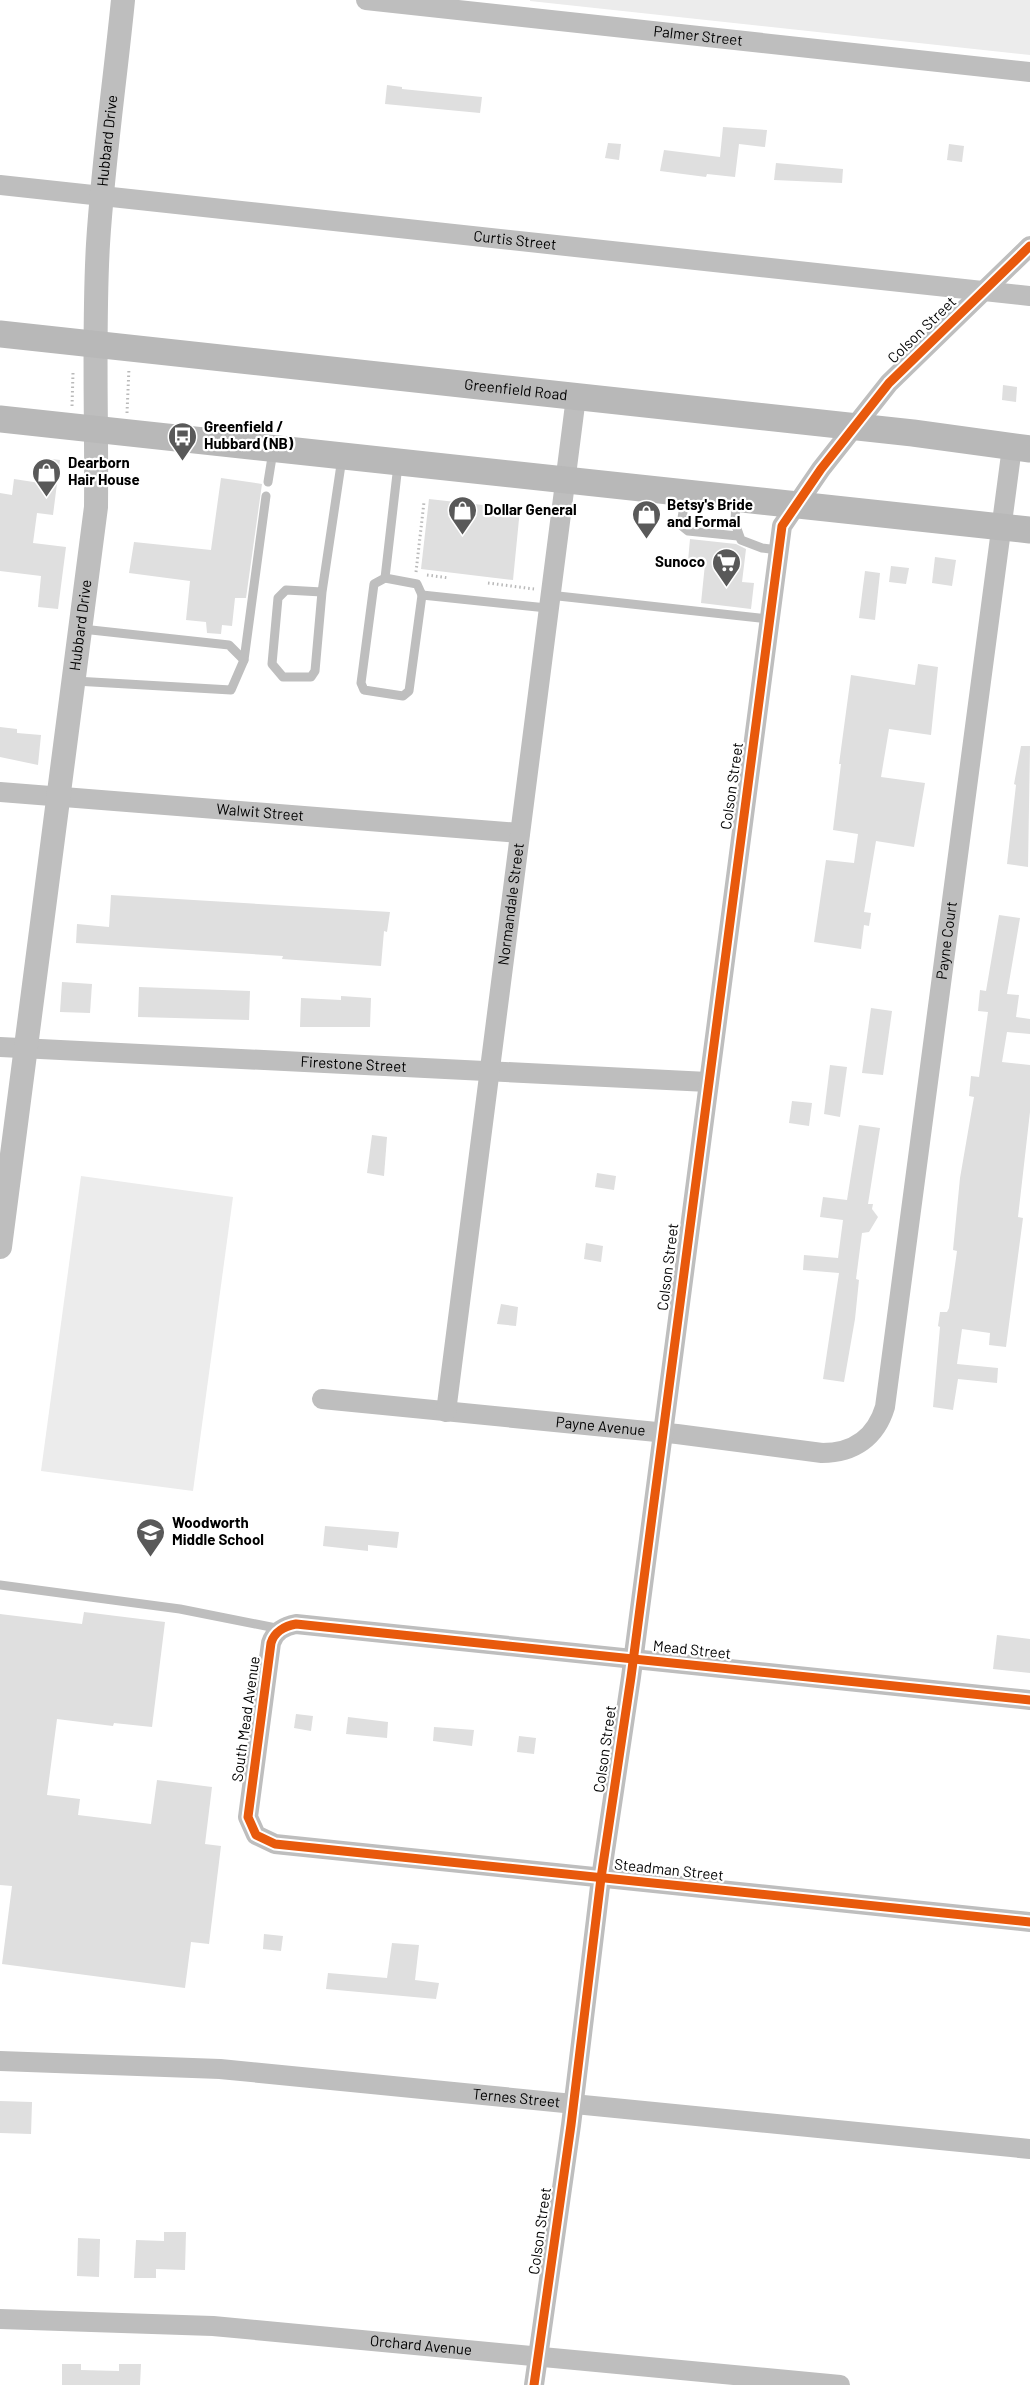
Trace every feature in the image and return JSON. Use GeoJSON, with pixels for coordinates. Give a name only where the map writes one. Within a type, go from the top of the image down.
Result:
{"type":"FeatureCollection","features":[{"type":"Feature","properties":{"kind":"main road","name":"Greenfield Road"},"geometry":{"type":"LineString","coordinates":[[0,334],[856,427],[1021,448]]}},
{"type":"Feature","properties":{"kind":"main road"},"geometry":{"type":"LineString","coordinates":[[0,419],[1030,530]]}},
{"type":"Feature","properties":{"kind":"street","name":"Hubbard Drive"},"geometry":{"type":"LineString","coordinates":[[0,1247],[96,507],[95,304],[103,196],[123,0]]}},
{"type":"Feature","properties":{"kind":"street","name":"Palmer Street"},"geometry":{"type":"LineString","coordinates":[[366,0],[1030,72]]}},
{"type":"Feature","properties":{"kind":"street","name":"Curtis Street"},"geometry":{"type":"LineString","coordinates":[[0,185],[1030,296]]}},
{"type":"Feature","properties":{"kind":"street","name":"Colson Street"},"geometry":{"type":"LineString","coordinates":[[534,2385],[573,2104],[601,1878],[633,1660],[782,526],[796,504],[890,383],[1030,246]]}},
{"type":"Feature","properties":{"kind":"street","name":"Normandale Street"},"geometry":{"type":"LineString","coordinates":[[446,1412],[520,833],[544,598],[576,397]]}},
{"type":"Feature","properties":{"kind":"street","name":"Payne Court"},"geometry":{"type":"LineString","coordinates":[[874,1431],[885,1407],[1002,527],[1021,448]]}},
{"type":"Feature","properties":{"kind":"street","name":"Walwit Street"},"geometry":{"type":"LineString","coordinates":[[0,792],[520,833]]}},
{"type":"Feature","properties":{"kind":"street","name":"Firestone Street"},"geometry":{"type":"LineString","coordinates":[[0,1047],[708,1082]]}},
{"type":"Feature","properties":{"kind":"street","name":"Payne Avenue"},"geometry":{"type":"LineString","coordinates":[[322,1399],[662,1433],[833,1453],[857,1446],[874,1431]]}},
{"type":"Feature","properties":{"kind":"street","name":"Mead Street"},"geometry":{"type":"LineString","coordinates":[[281,1629],[296,1624],[1030,1700]]}},
{"type":"Feature","properties":{"kind":"street","name":"South Mead Avenue"},"geometry":{"type":"LineString","coordinates":[[248,1817],[271,1643],[273,1637],[281,1629]]}},
{"type":"Feature","properties":{"kind":"street","name":"Steadman Street"},"geometry":{"type":"LineString","coordinates":[[248,1817],[256,1835],[275,1844],[1030,1922]]}},
{"type":"Feature","properties":{"kind":"street","name":"Ternes Street"},"geometry":{"type":"LineString","coordinates":[[0,2061],[220,2069],[1030,2149]]}},
{"type":"Feature","properties":{"kind":"street","name":"Orchard Avenue"},"geometry":{"type":"LineString","coordinates":[[0,2319],[213,2326],[840,2385]]}},
{"type":"Feature","properties":{"kind":"lane"},"geometry":{"type":"LineString","coordinates":[[268,482],[273,448]]}},
{"type":"Feature","properties":{"kind":"lane"},"geometry":{"type":"LineString","coordinates":[[322,592],[286,590],[278,598],[272,664],[283,677],[311,677],[315,671],[322,592],[342,456]]}},
{"type":"Feature","properties":{"kind":"lane"},"geometry":{"type":"LineString","coordinates":[[385,578],[399,462]]}},
{"type":"Feature","properties":{"kind":"lane"},"geometry":{"type":"LineString","coordinates":[[686,493],[682,518],[683,527],[688,531],[738,536],[754,546],[778,550]]}},
{"type":"Feature","properties":{"kind":"lane"},"geometry":{"type":"LineString","coordinates":[[73,681],[92,683],[118,681],[231,690],[244,660],[266,496]]}},
{"type":"Feature","properties":{"kind":"lane"},"geometry":{"type":"LineString","coordinates":[[736,498],[735,523],[738,536]]}},
{"type":"Feature","properties":{"kind":"lane"},"geometry":{"type":"LineString","coordinates":[[385,578],[417,584],[422,595],[410,691],[403,696],[364,690],[361,683],[374,584],[385,578]]}},
{"type":"Feature","properties":{"kind":"lane"},"geometry":{"type":"LineString","coordinates":[[422,595],[544,598],[769,620]]}},
{"type":"Feature","properties":{"kind":"lane"},"geometry":{"type":"LineString","coordinates":[[80,628],[229,645],[244,660]]}},
{"type":"Feature","properties":{"kind":"lane"},"geometry":{"type":"LineString","coordinates":[[0,1585],[180,1609],[281,1629]]}},
{"type":"Feature","properties":{"kind":"path"},"geometry":{"type":"LineString","coordinates":[[72,409],[74,362]]}},
{"type":"Feature","properties":{"kind":"path"},"geometry":{"type":"LineString","coordinates":[[127,414],[129,366]]}},
{"type":"Feature","properties":{"kind":"path"},"geometry":{"type":"LineString","coordinates":[[423,502],[416,573],[449,578]]}},
{"type":"Feature","properties":{"kind":"path"},"geometry":{"type":"LineString","coordinates":[[488,583],[544,598]]}},
{"type":"Feature","properties":{"kind":"shaded area"},"geometry":{"type":"Polygon","coordinates":[[[1030,0],[1030,55],[530,1],[1030,0]]]}},
{"type":"Feature","properties":{"kind":"shaded area"},"geometry":{"type":"Polygon","coordinates":[[[81,1176],[233,1197],[193,1491],[41,1471],[81,1176]]]}},
{"type":"Feature","properties":{"kind":"building"},"geometry":{"type":"Polygon","coordinates":[[[387,85],[402,87],[402,89],[482,97],[480,113],[385,104],[387,85]]]}},
{"type":"Feature","properties":{"kind":"building"},"geometry":{"type":"Polygon","coordinates":[[[723,127],[767,130],[765,147],[739,144],[735,177],[707,174],[706,177],[660,171],[664,150],[720,157],[723,127]]]}},
{"type":"Feature","properties":{"kind":"building"},"geometry":{"type":"Polygon","coordinates":[[[608,143],[621,144],[619,160],[605,158],[608,143]]]}},
{"type":"Feature","properties":{"kind":"building"},"geometry":{"type":"Polygon","coordinates":[[[949,144],[964,146],[962,162],[947,160],[949,144]]]}},
{"type":"Feature","properties":{"kind":"building"},"geometry":{"type":"Polygon","coordinates":[[[776,163],[843,169],[842,183],[774,180],[776,163]]]}},
{"type":"Feature","properties":{"kind":"building"},"geometry":{"type":"Polygon","coordinates":[[[1003,385],[1017,387],[1016,402],[1002,400],[1003,385]]]}},
{"type":"Feature","properties":{"kind":"building"},"geometry":{"type":"Polygon","coordinates":[[[44,458],[60,460],[53,515],[37,513],[33,543],[66,547],[58,609],[38,607],[41,576],[0,571],[0,493],[12,495],[14,479],[40,483],[44,458]]]}},
{"type":"Feature","properties":{"kind":"building"},"geometry":{"type":"Polygon","coordinates":[[[221,478],[262,484],[246,598],[235,598],[232,626],[222,625],[221,634],[207,633],[206,622],[186,620],[190,581],[129,573],[134,542],[211,550],[221,478]]]}},
{"type":"Feature","properties":{"kind":"building"},"geometry":{"type":"Polygon","coordinates":[[[429,499],[520,509],[513,580],[421,569],[429,499]]]}},
{"type":"Feature","properties":{"kind":"building"},"geometry":{"type":"Polygon","coordinates":[[[690,539],[736,544],[746,549],[742,582],[754,583],[751,609],[701,603],[705,564],[688,561],[690,539]]]}},
{"type":"Feature","properties":{"kind":"building"},"geometry":{"type":"Polygon","coordinates":[[[935,557],[956,560],[952,586],[932,583],[935,557]]]}},
{"type":"Feature","properties":{"kind":"building"},"geometry":{"type":"Polygon","coordinates":[[[891,566],[909,568],[906,584],[889,582],[891,566]]]}},
{"type":"Feature","properties":{"kind":"building"},"geometry":{"type":"Polygon","coordinates":[[[865,571],[880,573],[875,620],[859,618],[865,571]]]}},
{"type":"Feature","properties":{"kind":"building"},"geometry":{"type":"Polygon","coordinates":[[[918,664],[938,667],[931,735],[889,729],[881,777],[925,783],[914,847],[876,841],[864,912],[871,913],[869,926],[864,925],[861,949],[814,942],[826,860],[854,863],[858,834],[833,830],[851,675],[915,685],[918,664]]]}},
{"type":"Feature","properties":{"kind":"building"},"geometry":{"type":"Polygon","coordinates":[[[0,727],[17,729],[17,733],[41,735],[38,765],[0,757],[0,727]]]}},
{"type":"Feature","properties":{"kind":"building"},"geometry":{"type":"Polygon","coordinates":[[[1021,746],[1030,746],[1028,867],[1007,864],[1016,785],[1014,784],[1021,746]]]}},
{"type":"Feature","properties":{"kind":"building"},"geometry":{"type":"Polygon","coordinates":[[[111,895],[390,912],[387,932],[384,931],[381,966],[282,959],[283,956],[76,943],[77,924],[109,927],[111,895]]]}},
{"type":"Feature","properties":{"kind":"building"},"geometry":{"type":"Polygon","coordinates":[[[999,915],[1020,918],[1007,994],[1019,995],[1016,1017],[1030,1019],[1030,1034],[1007,1032],[1002,1062],[1030,1065],[1030,1112],[1018,1217],[1023,1218],[1006,1347],[989,1345],[990,1333],[962,1329],[957,1364],[998,1368],[997,1383],[958,1379],[953,1410],[933,1407],[940,1327],[938,1326],[940,1312],[947,1312],[949,1308],[957,1251],[953,1250],[960,1178],[974,1097],[969,1096],[971,1076],[979,1077],[988,1012],[978,1011],[980,990],[986,991],[999,915]]]}},
{"type":"Feature","properties":{"kind":"building"},"geometry":{"type":"Polygon","coordinates":[[[62,982],[92,984],[90,1013],[60,1012],[62,982]]]}},
{"type":"Feature","properties":{"kind":"building"},"geometry":{"type":"Polygon","coordinates":[[[139,987],[250,991],[249,1020],[138,1017],[139,987]]]}},
{"type":"Feature","properties":{"kind":"building"},"geometry":{"type":"Polygon","coordinates":[[[341,996],[371,998],[370,1027],[300,1027],[301,998],[341,1000],[341,996]]]}},
{"type":"Feature","properties":{"kind":"building"},"geometry":{"type":"Polygon","coordinates":[[[871,1008],[892,1011],[883,1075],[862,1073],[871,1008]]]}},
{"type":"Feature","properties":{"kind":"building"},"geometry":{"type":"Polygon","coordinates":[[[830,1065],[847,1067],[840,1117],[824,1114],[830,1065]]]}},
{"type":"Feature","properties":{"kind":"building"},"geometry":{"type":"Polygon","coordinates":[[[792,1101],[812,1103],[809,1126],[789,1123],[792,1101]]]}},
{"type":"Feature","properties":{"kind":"building"},"geometry":{"type":"Polygon","coordinates":[[[859,1125],[880,1128],[868,1204],[873,1204],[872,1209],[878,1217],[869,1232],[862,1233],[856,1279],[859,1280],[855,1319],[844,1382],[823,1379],[839,1273],[803,1270],[804,1255],[838,1258],[843,1220],[820,1217],[823,1197],[847,1200],[859,1125]]]}},
{"type":"Feature","properties":{"kind":"building"},"geometry":{"type":"Polygon","coordinates":[[[372,1135],[387,1137],[384,1176],[367,1173],[372,1135]]]}},
{"type":"Feature","properties":{"kind":"building"},"geometry":{"type":"Polygon","coordinates":[[[597,1173],[616,1176],[614,1190],[595,1187],[597,1173]]]}},
{"type":"Feature","properties":{"kind":"building"},"geometry":{"type":"Polygon","coordinates":[[[586,1243],[603,1246],[601,1262],[584,1259],[586,1243]]]}},
{"type":"Feature","properties":{"kind":"building"},"geometry":{"type":"Polygon","coordinates":[[[501,1304],[518,1307],[516,1326],[497,1324],[501,1304]]]}},
{"type":"Feature","properties":{"kind":"building"},"geometry":{"type":"Polygon","coordinates":[[[325,1526],[399,1532],[397,1548],[368,1545],[368,1551],[323,1546],[325,1526]]]}},
{"type":"Feature","properties":{"kind":"building"},"geometry":{"type":"Polygon","coordinates":[[[84,1612],[165,1622],[152,1727],[114,1723],[113,1726],[57,1719],[47,1795],[80,1799],[78,1815],[151,1824],[157,1780],[212,1787],[205,1844],[221,1846],[209,1944],[191,1942],[185,1988],[2,1964],[12,1886],[0,1885],[0,1614],[82,1624],[84,1612]]]}},
{"type":"Feature","properties":{"kind":"building"},"geometry":{"type":"Polygon","coordinates":[[[997,1635],[1030,1639],[1030,1673],[993,1669],[997,1635]]]}},
{"type":"Feature","properties":{"kind":"building"},"geometry":{"type":"Polygon","coordinates":[[[296,1714],[313,1716],[311,1731],[294,1728],[296,1714]]]}},
{"type":"Feature","properties":{"kind":"building"},"geometry":{"type":"Polygon","coordinates":[[[348,1717],[388,1722],[387,1738],[346,1734],[348,1717]]]}},
{"type":"Feature","properties":{"kind":"building"},"geometry":{"type":"Polygon","coordinates":[[[434,1727],[474,1730],[472,1746],[433,1741],[434,1727]]]}},
{"type":"Feature","properties":{"kind":"building"},"geometry":{"type":"Polygon","coordinates":[[[519,1736],[536,1738],[534,1754],[517,1752],[519,1736]]]}},
{"type":"Feature","properties":{"kind":"building"},"geometry":{"type":"Polygon","coordinates":[[[264,1934],[283,1936],[281,1951],[263,1949],[264,1934]]]}},
{"type":"Feature","properties":{"kind":"building"},"geometry":{"type":"Polygon","coordinates":[[[392,1943],[419,1945],[415,1980],[439,1983],[436,1999],[326,1989],[328,1973],[387,1978],[392,1943]]]}},
{"type":"Feature","properties":{"kind":"building"},"geometry":{"type":"Polygon","coordinates":[[[0,2101],[32,2102],[31,2134],[0,2133],[0,2101]]]}},
{"type":"Feature","properties":{"kind":"building"},"geometry":{"type":"Polygon","coordinates":[[[164,2232],[186,2232],[185,2270],[156,2269],[156,2278],[134,2278],[136,2240],[164,2241],[164,2232]]]}},
{"type":"Feature","properties":{"kind":"building"},"geometry":{"type":"Polygon","coordinates":[[[78,2238],[100,2239],[99,2277],[77,2276],[78,2238]]]}},
{"type":"Feature","properties":{"kind":"building"},"geometry":{"type":"Polygon","coordinates":[[[62,2364],[81,2364],[81,2370],[119,2371],[119,2364],[141,2364],[140,2385],[62,2385],[62,2364]]]}},
{"type":"Feature","properties":{"kind":"cycle path"},"geometry":{"type":"LineString","coordinates":[[534,2385],[571,2125],[601,1878],[631,1677],[782,526],[821,469],[889,383],[1030,246]]}},
{"type":"Feature","properties":{"kind":"cycle path"},"geometry":{"type":"LineString","coordinates":[[1030,1700],[296,1624],[281,1630],[271,1643],[248,1817],[256,1835],[275,1844],[1030,1922]]}},
{"type":"Feature","properties":{"kind":"place","name":"Greenfield / Hubbard (NB)"},"geometry":{"type":"Point","coordinates":[183,462]}},
{"type":"Feature","properties":{"kind":"place","name":"Dearborn Hair House"},"geometry":{"type":"Point","coordinates":[47,498]}},
{"type":"Feature","properties":{"kind":"place","name":"Dollar General"},"geometry":{"type":"Point","coordinates":[463,536]}},
{"type":"Feature","properties":{"kind":"place","name":"Betsy's Bride and Formal"},"geometry":{"type":"Point","coordinates":[646,540]}},
{"type":"Feature","properties":{"kind":"place","name":"Sunoco"},"geometry":{"type":"Point","coordinates":[726,588]}},
{"type":"Feature","properties":{"kind":"place","name":"Woodworth Middle School"},"geometry":{"type":"Point","coordinates":[151,1558]}}]}
